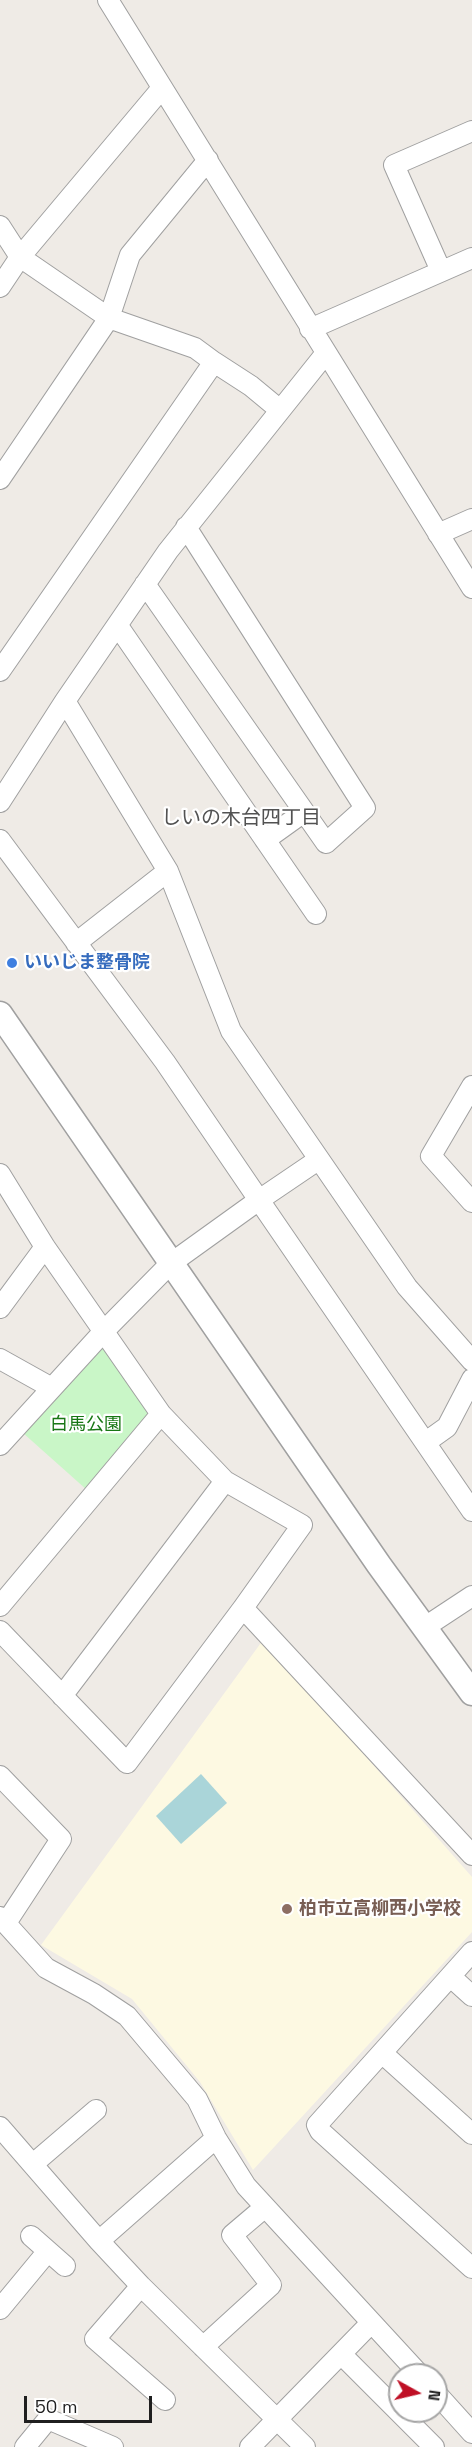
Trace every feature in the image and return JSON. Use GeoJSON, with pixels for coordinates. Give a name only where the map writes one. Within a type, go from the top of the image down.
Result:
{"type":"FeatureCollection","features":[{"type":"Feature","properties":{"kind":"street"},"geometry":{"type":"LineString","coordinates":[[108,0],[472,588]]}},
{"type":"Feature","properties":{"kind":"street"},"geometry":{"type":"LineString","coordinates":[[0,287],[20,257],[162,88]]}},
{"type":"Feature","properties":{"kind":"street"},"geometry":{"type":"LineString","coordinates":[[441,270],[394,165],[472,131]]}},
{"type":"Feature","properties":{"kind":"street"},"geometry":{"type":"LineString","coordinates":[[0,479],[109,318],[130,255],[208,160]]}},
{"type":"Feature","properties":{"kind":"street"},"geometry":{"type":"LineString","coordinates":[[0,226],[20,257],[109,318],[195,348],[280,410]]}},
{"type":"Feature","properties":{"kind":"street"},"geometry":{"type":"LineString","coordinates":[[310,329],[472,258]]}},
{"type":"Feature","properties":{"kind":"street"},"geometry":{"type":"LineString","coordinates":[[0,802],[64,701],[186,527],[326,353]]}},
{"type":"Feature","properties":{"kind":"street"},"geometry":{"type":"LineString","coordinates":[[0,671],[214,362]]}},
{"type":"Feature","properties":{"kind":"street"},"geometry":{"type":"LineString","coordinates":[[438,534],[472,519]]}},
{"type":"Feature","properties":{"kind":"street"},"geometry":{"type":"LineString","coordinates":[[145,584],[326,843],[365,808],[186,527]]}},
{"type":"Feature","properties":{"kind":"street"},"geometry":{"type":"LineString","coordinates":[[118,626],[316,915]]}},
{"type":"Feature","properties":{"kind":"street"},"geometry":{"type":"LineString","coordinates":[[64,701],[168,871],[231,1031],[318,1161],[407,1287],[472,1361]]}},
{"type":"Feature","properties":{"kind":"street"},"geometry":{"type":"LineString","coordinates":[[265,840],[304,812]]}},
{"type":"Feature","properties":{"kind":"street"},"geometry":{"type":"LineString","coordinates":[[0,840],[165,1062],[472,1511]]}},
{"type":"Feature","properties":{"kind":"street"},"geometry":{"type":"LineString","coordinates":[[76,943],[168,871]]}},
{"type":"Feature","properties":{"kind":"street"},"geometry":{"type":"LineString","coordinates":[[0,1014],[170,1264],[472,1693]]}},
{"type":"Feature","properties":{"kind":"street"},"geometry":{"type":"LineString","coordinates":[[472,1086],[430,1156],[472,1202]]}},
{"type":"Feature","properties":{"kind":"street"},"geometry":{"type":"LineString","coordinates":[[0,1445],[105,1330],[170,1264],[318,1161]]}},
{"type":"Feature","properties":{"kind":"street"},"geometry":{"type":"LineString","coordinates":[[0,1174],[45,1247],[105,1330],[161,1414],[225,1481],[302,1525],[127,1763],[0,1631]]}},
{"type":"Feature","properties":{"kind":"street"},"geometry":{"type":"LineString","coordinates":[[0,1308],[45,1247]]}},
{"type":"Feature","properties":{"kind":"street"},"geometry":{"type":"LineString","coordinates":[[0,1359],[52,1388]]}},
{"type":"Feature","properties":{"kind":"street"},"geometry":{"type":"LineString","coordinates":[[426,1442],[447,1427],[472,1379]]}},
{"type":"Feature","properties":{"kind":"street"},"geometry":{"type":"LineString","coordinates":[[0,1606],[161,1414]]}},
{"type":"Feature","properties":{"kind":"street"},"geometry":{"type":"LineString","coordinates":[[62,1696],[225,1481]]}},
{"type":"Feature","properties":{"kind":"street"},"geometry":{"type":"LineString","coordinates":[[425,1627],[472,1596]]}},
{"type":"Feature","properties":{"kind":"street"},"geometry":{"type":"LineString","coordinates":[[243,1608],[472,1855]]}},
{"type":"Feature","properties":{"kind":"street"},"geometry":{"type":"LineString","coordinates":[[0,1776],[61,1839],[3,1920],[46,1968],[94,1994],[127,2016],[197,2099],[216,2139],[246,2186],[408,2363]]}},
{"type":"Feature","properties":{"kind":"street"},"geometry":{"type":"LineString","coordinates":[[472,1952],[317,2125],[320,2131],[472,2268]]}},
{"type":"Feature","properties":{"kind":"street"},"geometry":{"type":"LineString","coordinates":[[451,1977],[472,1996]]}},
{"type":"Feature","properties":{"kind":"street"},"geometry":{"type":"LineString","coordinates":[[382,2053],[472,2134]]}},
{"type":"Feature","properties":{"kind":"street"},"geometry":{"type":"LineString","coordinates":[[33,2164],[96,2110]]}},
{"type":"Feature","properties":{"kind":"street"},"geometry":{"type":"LineString","coordinates":[[0,2127],[141,2286],[305,2447]]}},
{"type":"Feature","properties":{"kind":"street"},"geometry":{"type":"LineString","coordinates":[[99,2241],[216,2139]]}},
{"type":"Feature","properties":{"kind":"street"},"geometry":{"type":"LineString","coordinates":[[203,2347],[271,2285],[232,2235],[265,2207]]}},
{"type":"Feature","properties":{"kind":"street"},"geometry":{"type":"LineString","coordinates":[[31,2236],[65,2266]]}},
{"type":"Feature","properties":{"kind":"street"},"geometry":{"type":"LineString","coordinates":[[0,2309],[48,2251]]}},
{"type":"Feature","properties":{"kind":"street"},"geometry":{"type":"LineString","coordinates":[[141,2286],[95,2338],[165,2400]]}},
{"type":"Feature","properties":{"kind":"street"},"geometry":{"type":"LineString","coordinates":[[250,2447],[371,2324]]}},
{"type":"Feature","properties":{"kind":"street"},"geometry":{"type":"LineString","coordinates":[[340,2354],[434,2447]]}},
{"type":"Feature","properties":{"kind":"street"},"geometry":{"type":"LineString","coordinates":[[448,2406],[472,2433]]}},
{"type":"Feature","properties":{"kind":"street"},"geometry":{"type":"LineString","coordinates":[[25,2447],[48,2419],[113,2447]]}},
{"type":"Feature","properties":{"kind":"shaded area","name":"柏市立高柳西小学校"},"geometry":{"type":"Polygon","coordinates":[[[263,1640],[472,1877],[472,1932],[253,2170],[200,2082],[132,1999],[41,1945],[263,1640]]]}},
{"type":"Feature","properties":{"kind":"green space","name":"白馬公園"},"geometry":{"type":"Polygon","coordinates":[[[100,1348],[107,1349],[148,1406],[147,1416],[87,1490],[23,1433],[100,1348]]]}},
{"type":"Feature","properties":{"kind":"water"},"geometry":{"type":"Polygon","coordinates":[[[201,1774],[227,1803],[181,1844],[156,1816],[201,1774]]]}},
{"type":"Feature","properties":{"kind":"place","name":"いいじま整骨院"},"geometry":{"type":"Point","coordinates":[12,963]}},
{"type":"Feature","properties":{"kind":"place","name":"柏市立高柳西小学校"},"geometry":{"type":"Point","coordinates":[287,1909]}},
{"type":"Feature","properties":{"kind":"district","name":"しいの木台四丁目"},"geometry":{"type":"Point","coordinates":[241,819]}}]}
